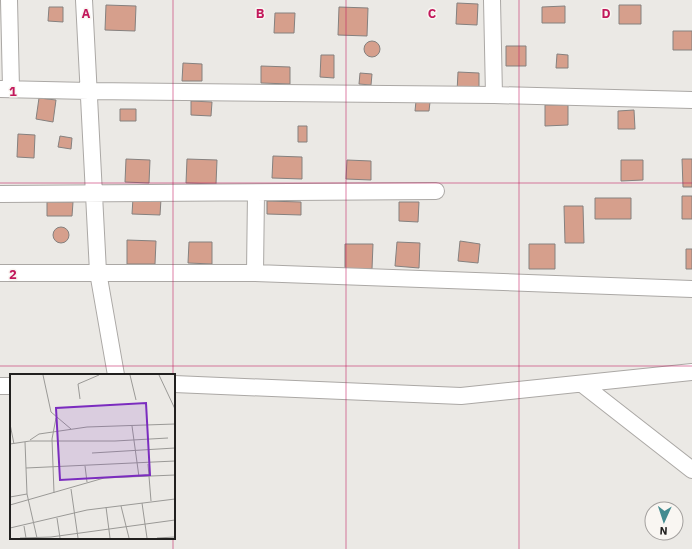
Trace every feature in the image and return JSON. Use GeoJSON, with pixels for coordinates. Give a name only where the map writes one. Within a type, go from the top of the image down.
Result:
{"type":"FeatureCollection","features":[{"type":"Feature","properties":{"kind":"street"},"geometry":{"type":"LineString","coordinates":[[9,0],[6,88],[89,91],[494,94],[692,100]]}},
{"type":"Feature","properties":{"kind":"street"},"geometry":{"type":"LineString","coordinates":[[84,0],[98,272],[116,374]]}},
{"type":"Feature","properties":{"kind":"street"},"geometry":{"type":"LineString","coordinates":[[492,0],[494,94]]}},
{"type":"Feature","properties":{"kind":"street"},"geometry":{"type":"LineString","coordinates":[[0,194],[436,191]]}},
{"type":"Feature","properties":{"kind":"street"},"geometry":{"type":"LineString","coordinates":[[255,273],[256,193]]}},
{"type":"Feature","properties":{"kind":"street"},"geometry":{"type":"LineString","coordinates":[[0,273],[255,273],[692,288]]}},
{"type":"Feature","properties":{"kind":"street"},"geometry":{"type":"LineString","coordinates":[[175,384],[461,396],[692,372]]}},
{"type":"Feature","properties":{"kind":"street"},"geometry":{"type":"LineString","coordinates":[[582,384],[692,470]]}},
{"type":"Feature","properties":{"kind":"building"},"geometry":{"type":"Polygon","coordinates":[[[457,3],[478,4],[477,25],[456,24],[457,3]]]}},
{"type":"Feature","properties":{"kind":"building"},"geometry":{"type":"Polygon","coordinates":[[[106,5],[136,6],[135,31],[105,30],[106,5]]]}},
{"type":"Feature","properties":{"kind":"building"},"geometry":{"type":"Polygon","coordinates":[[[619,5],[641,5],[641,24],[619,24],[619,5]]]}},
{"type":"Feature","properties":{"kind":"building"},"geometry":{"type":"Polygon","coordinates":[[[565,6],[565,23],[542,23],[542,7],[565,6]]]}},
{"type":"Feature","properties":{"kind":"building"},"geometry":{"type":"Polygon","coordinates":[[[49,7],[63,7],[63,22],[48,21],[49,7]]]}},
{"type":"Feature","properties":{"kind":"building"},"geometry":{"type":"Polygon","coordinates":[[[339,7],[368,8],[367,36],[338,35],[339,7]]]}},
{"type":"Feature","properties":{"kind":"building"},"geometry":{"type":"Polygon","coordinates":[[[275,13],[295,13],[294,33],[274,33],[275,13]]]}},
{"type":"Feature","properties":{"kind":"building"},"geometry":{"type":"Polygon","coordinates":[[[673,31],[692,31],[692,50],[673,50],[673,31]]]}},
{"type":"Feature","properties":{"kind":"building"},"geometry":{"type":"Polygon","coordinates":[[[372,41],[379,46],[380,49],[375,56],[372,57],[365,52],[364,49],[369,42],[372,41]]]}},
{"type":"Feature","properties":{"kind":"building"},"geometry":{"type":"Polygon","coordinates":[[[506,46],[526,46],[526,66],[506,66],[506,46]]]}},
{"type":"Feature","properties":{"kind":"building"},"geometry":{"type":"Polygon","coordinates":[[[557,54],[568,55],[568,68],[556,68],[557,54]]]}},
{"type":"Feature","properties":{"kind":"building"},"geometry":{"type":"Polygon","coordinates":[[[321,55],[334,55],[334,78],[320,77],[321,55]]]}},
{"type":"Feature","properties":{"kind":"building"},"geometry":{"type":"Polygon","coordinates":[[[183,63],[202,64],[202,81],[182,81],[183,63]]]}},
{"type":"Feature","properties":{"kind":"building"},"geometry":{"type":"Polygon","coordinates":[[[261,66],[290,67],[290,84],[261,83],[261,66]]]}},
{"type":"Feature","properties":{"kind":"building"},"geometry":{"type":"Polygon","coordinates":[[[458,72],[479,73],[479,93],[457,92],[458,72]]]}},
{"type":"Feature","properties":{"kind":"building"},"geometry":{"type":"Polygon","coordinates":[[[360,73],[372,74],[371,85],[359,84],[360,73]]]}},
{"type":"Feature","properties":{"kind":"building"},"geometry":{"type":"Polygon","coordinates":[[[39,98],[56,100],[53,122],[36,119],[39,98]]]}},
{"type":"Feature","properties":{"kind":"building"},"geometry":{"type":"Polygon","coordinates":[[[191,101],[212,102],[211,116],[191,115],[191,101]]]}},
{"type":"Feature","properties":{"kind":"building"},"geometry":{"type":"Polygon","coordinates":[[[416,101],[430,102],[429,111],[415,111],[416,101]]]}},
{"type":"Feature","properties":{"kind":"building"},"geometry":{"type":"Polygon","coordinates":[[[545,105],[568,105],[568,125],[545,126],[545,105]]]}},
{"type":"Feature","properties":{"kind":"building"},"geometry":{"type":"Polygon","coordinates":[[[120,109],[136,109],[136,121],[120,121],[120,109]]]}},
{"type":"Feature","properties":{"kind":"building"},"geometry":{"type":"Polygon","coordinates":[[[634,110],[635,129],[618,129],[618,111],[634,110]]]}},
{"type":"Feature","properties":{"kind":"building"},"geometry":{"type":"Polygon","coordinates":[[[298,126],[307,126],[307,142],[298,142],[298,126]]]}},
{"type":"Feature","properties":{"kind":"building"},"geometry":{"type":"Polygon","coordinates":[[[18,134],[35,135],[34,158],[17,157],[18,134]]]}},
{"type":"Feature","properties":{"kind":"building"},"geometry":{"type":"Polygon","coordinates":[[[60,136],[72,138],[71,149],[58,147],[60,136]]]}},
{"type":"Feature","properties":{"kind":"building"},"geometry":{"type":"Polygon","coordinates":[[[273,156],[302,157],[302,179],[272,178],[273,156]]]}},
{"type":"Feature","properties":{"kind":"building"},"geometry":{"type":"Polygon","coordinates":[[[126,159],[150,160],[149,183],[125,182],[126,159]]]}},
{"type":"Feature","properties":{"kind":"building"},"geometry":{"type":"Polygon","coordinates":[[[187,159],[217,160],[216,184],[186,183],[187,159]]]}},
{"type":"Feature","properties":{"kind":"building"},"geometry":{"type":"Polygon","coordinates":[[[682,159],[692,159],[692,187],[683,187],[682,159]]]}},
{"type":"Feature","properties":{"kind":"building"},"geometry":{"type":"Polygon","coordinates":[[[347,160],[371,161],[371,180],[346,179],[347,160]]]}},
{"type":"Feature","properties":{"kind":"building"},"geometry":{"type":"Polygon","coordinates":[[[621,160],[643,160],[643,180],[621,181],[621,160]]]}},
{"type":"Feature","properties":{"kind":"building"},"geometry":{"type":"Polygon","coordinates":[[[682,196],[692,196],[692,219],[682,219],[682,196]]]}},
{"type":"Feature","properties":{"kind":"building"},"geometry":{"type":"Polygon","coordinates":[[[133,198],[161,199],[160,215],[132,214],[133,198]]]}},
{"type":"Feature","properties":{"kind":"building"},"geometry":{"type":"Polygon","coordinates":[[[595,198],[631,198],[631,219],[595,219],[595,198]]]}},
{"type":"Feature","properties":{"kind":"building"},"geometry":{"type":"Polygon","coordinates":[[[267,201],[301,202],[301,215],[267,214],[267,201]]]}},
{"type":"Feature","properties":{"kind":"building"},"geometry":{"type":"Polygon","coordinates":[[[47,202],[73,202],[72,216],[47,216],[47,202]]]}},
{"type":"Feature","properties":{"kind":"building"},"geometry":{"type":"Polygon","coordinates":[[[399,202],[419,202],[418,222],[399,221],[399,202]]]}},
{"type":"Feature","properties":{"kind":"building"},"geometry":{"type":"Polygon","coordinates":[[[564,206],[583,206],[584,243],[565,243],[564,206]]]}},
{"type":"Feature","properties":{"kind":"building"},"geometry":{"type":"Polygon","coordinates":[[[61,227],[68,232],[69,235],[64,242],[61,243],[54,238],[53,235],[58,228],[61,227]]]}},
{"type":"Feature","properties":{"kind":"building"},"geometry":{"type":"Polygon","coordinates":[[[127,240],[156,241],[155,264],[127,264],[127,240]]]}},
{"type":"Feature","properties":{"kind":"building"},"geometry":{"type":"Polygon","coordinates":[[[460,241],[480,244],[478,263],[458,261],[460,241]]]}},
{"type":"Feature","properties":{"kind":"building"},"geometry":{"type":"Polygon","coordinates":[[[189,242],[212,242],[212,264],[188,263],[189,242]]]}},
{"type":"Feature","properties":{"kind":"building"},"geometry":{"type":"Polygon","coordinates":[[[397,242],[420,243],[419,268],[395,266],[397,242]]]}},
{"type":"Feature","properties":{"kind":"building"},"geometry":{"type":"Polygon","coordinates":[[[345,244],[373,244],[372,269],[345,269],[345,244]]]}},
{"type":"Feature","properties":{"kind":"building"},"geometry":{"type":"Polygon","coordinates":[[[529,244],[555,244],[555,269],[529,269],[529,244]]]}},
{"type":"Feature","properties":{"kind":"building"},"geometry":{"type":"Polygon","coordinates":[[[686,249],[692,249],[692,269],[686,269],[686,249]]]}}]}
